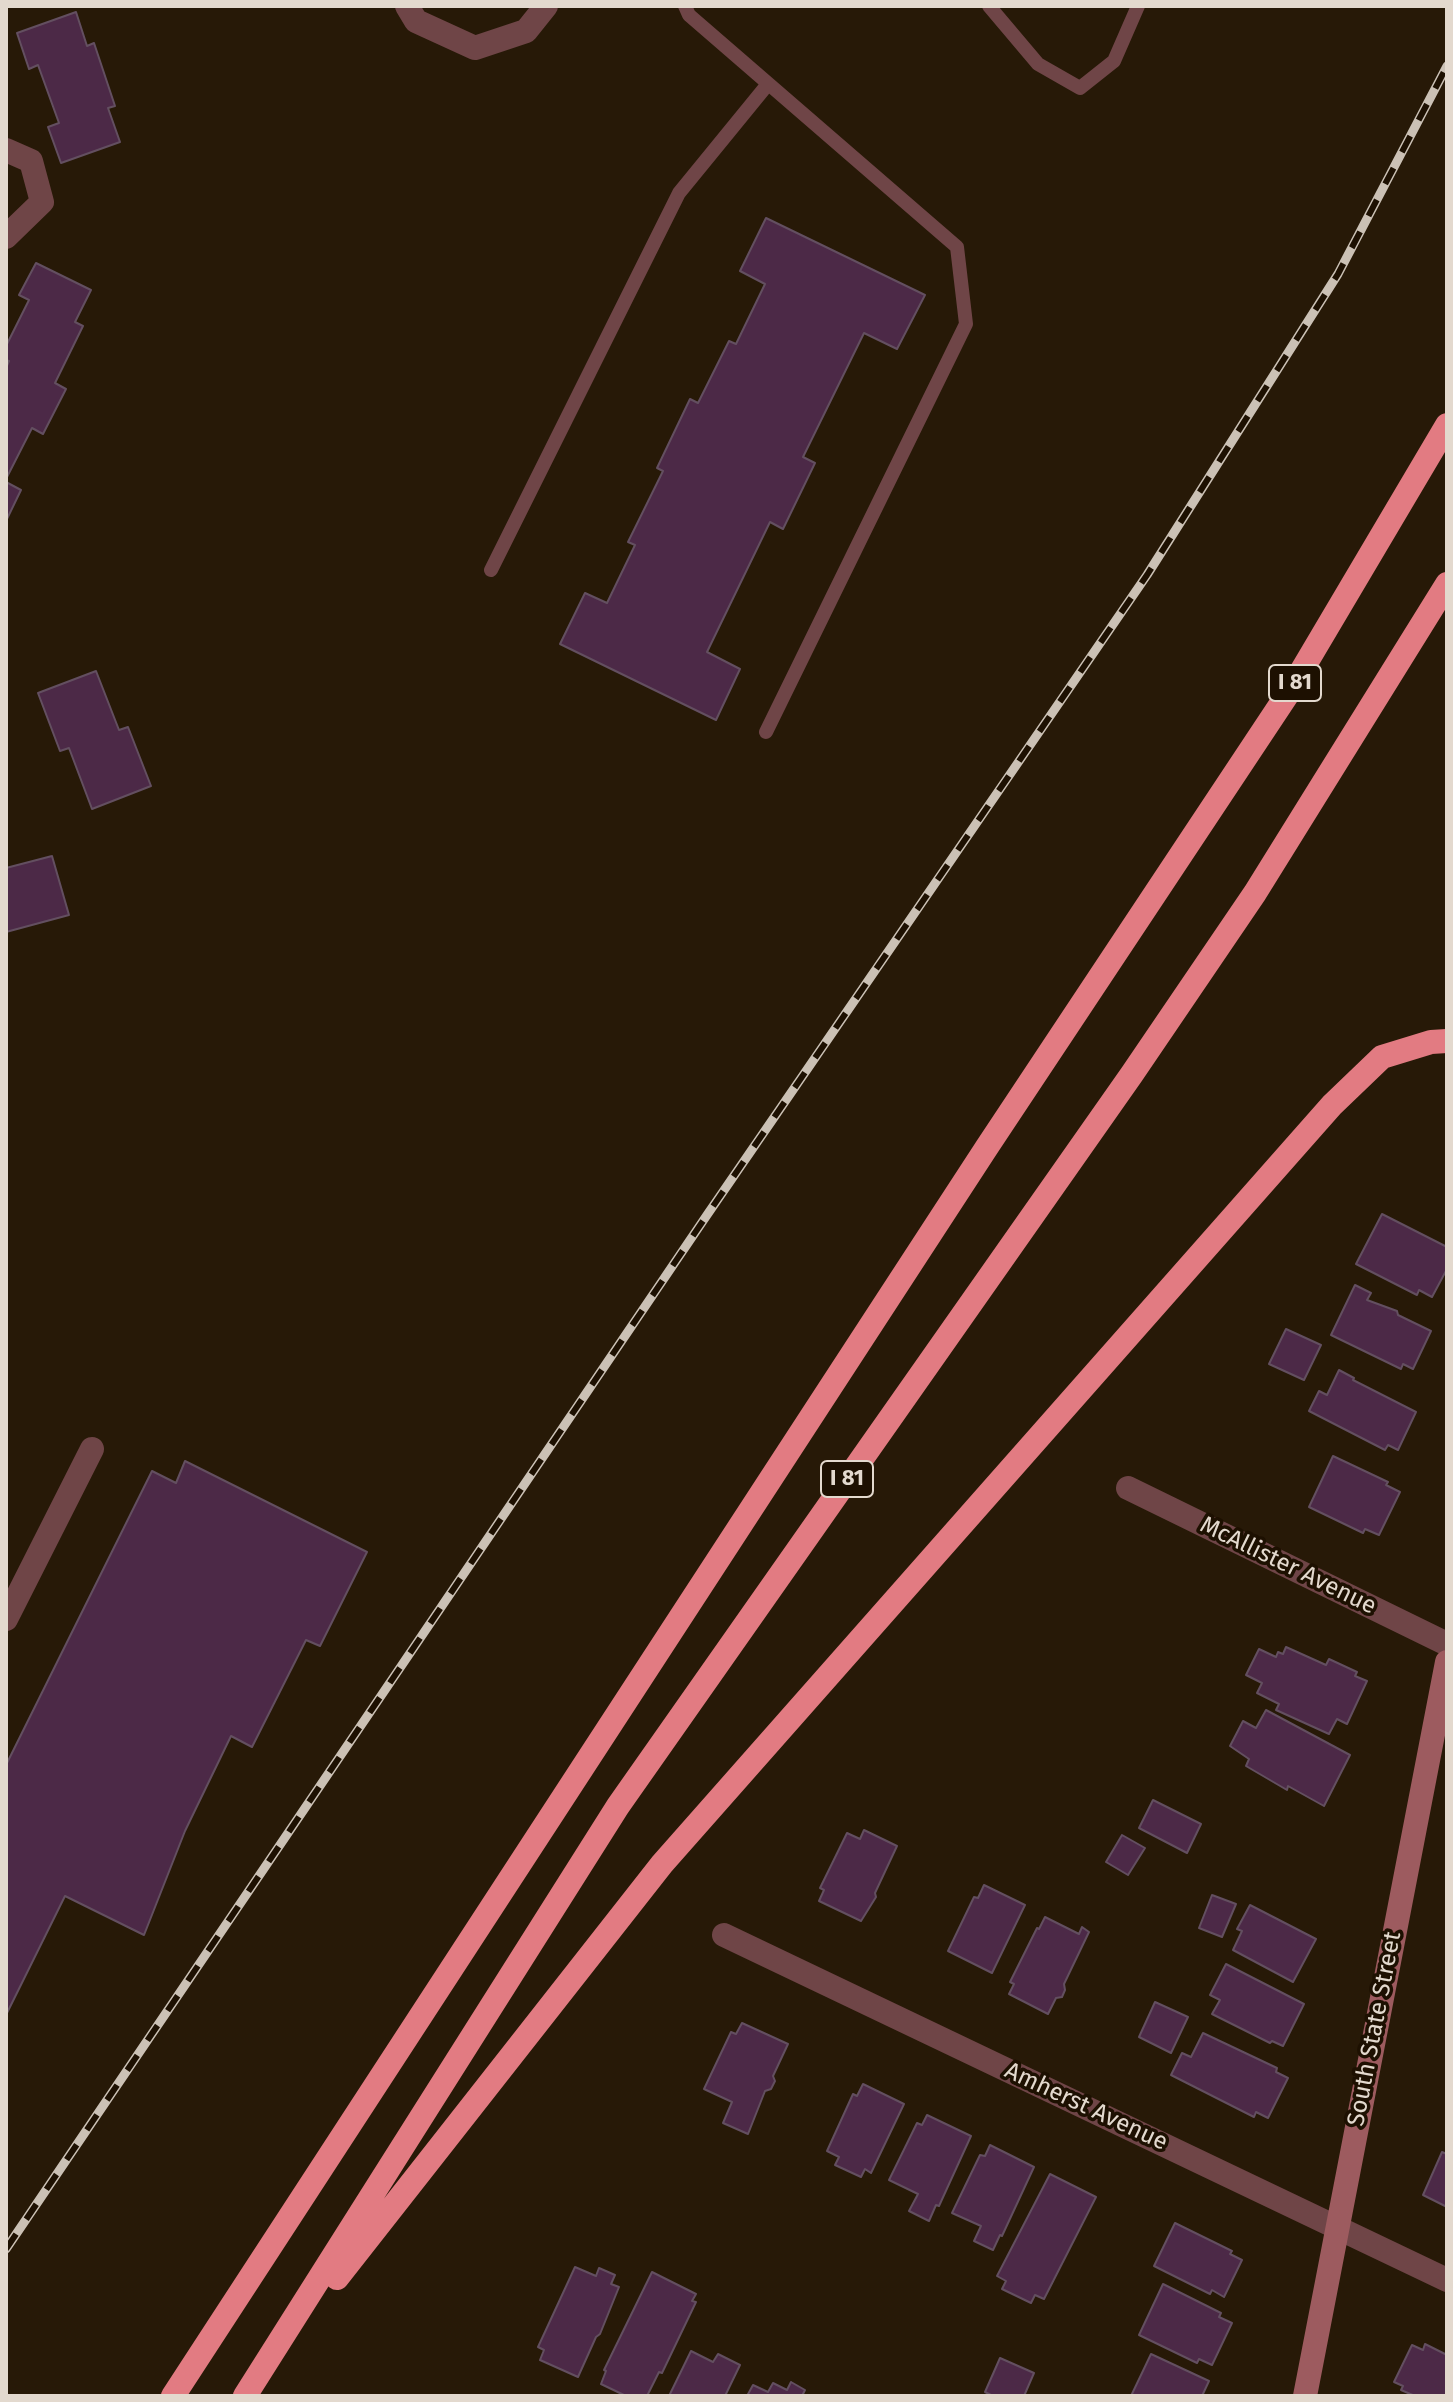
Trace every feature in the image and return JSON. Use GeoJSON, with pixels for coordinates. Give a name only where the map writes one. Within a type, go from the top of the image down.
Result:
{"type":"FeatureCollection","features":[{"type":"Feature","properties":{"kind":"highway","name":"I 81"},"geometry":{"type":"LineString","coordinates":[[173,2396],[987,1147],[1289,692],[1447,425]]}},
{"type":"Feature","properties":{"kind":"highway","name":"I 81"},"geometry":{"type":"LineString","coordinates":[[251,2388],[618,1806],[1141,1061],[1255,893],[1447,584]]}},
{"type":"Feature","properties":{"kind":"highway"},"geometry":{"type":"LineString","coordinates":[[251,2388],[662,1864],[1332,1105],[1382,1057],[1431,1042],[1447,1041]]}},
{"type":"Feature","properties":{"kind":"street"},"geometry":{"type":"LineString","coordinates":[[407,6],[416,21],[475,48],[526,31],[546,6]]}},
{"type":"Feature","properties":{"kind":"street"},"geometry":{"type":"LineString","coordinates":[[6,150],[31,161],[42,202],[6,237]]}},
{"type":"Feature","properties":{"kind":"street"},"geometry":{"type":"LineString","coordinates":[[6,1619],[92,1449]]}},
{"type":"Feature","properties":{"kind":"street","name":"McAllister Avenue"},"geometry":{"type":"LineString","coordinates":[[1128,1488],[1447,1644]]}},
{"type":"Feature","properties":{"kind":"street","name":"South State Street"},"geometry":{"type":"LineString","coordinates":[[1305,2396],[1447,1662]]}},
{"type":"Feature","properties":{"kind":"street","name":"Amherst Avenue"},"geometry":{"type":"LineString","coordinates":[[724,1935],[1447,2280]]}},
{"type":"Feature","properties":{"kind":"lane"},"geometry":{"type":"LineString","coordinates":[[685,6],[689,15],[957,247],[966,324],[766,732]]}},
{"type":"Feature","properties":{"kind":"lane"},"geometry":{"type":"LineString","coordinates":[[989,6],[1038,64],[1080,88],[1114,61],[1138,6]]}},
{"type":"Feature","properties":{"kind":"lane"},"geometry":{"type":"LineString","coordinates":[[491,570],[679,193],[768,84]]}},
{"type":"Feature","properties":{"kind":"building"},"geometry":{"type":"Polygon","coordinates":[[[76,12],[87,46],[94,43],[115,106],[108,108],[120,142],[61,163],[48,127],[59,123],[38,65],[29,69],[17,33],[76,12]]]}},
{"type":"Feature","properties":{"kind":"building"},"geometry":{"type":"Polygon","coordinates":[[[766,218],[925,295],[897,349],[864,333],[803,457],[815,463],[783,529],[770,522],[707,652],[740,669],[716,720],[560,644],[585,593],[607,603],[635,545],[628,542],[663,471],[657,468],[690,399],[698,403],[729,341],[736,344],[765,284],[740,271],[766,218]]]}},
{"type":"Feature","properties":{"kind":"building"},"geometry":{"type":"Polygon","coordinates":[[[36,263],[91,290],[75,322],[83,326],[55,383],[66,389],[43,434],[32,428],[6,479],[6,368],[9,361],[6,360],[6,346],[29,300],[19,295],[36,263]]]}},
{"type":"Feature","properties":{"kind":"building"},"geometry":{"type":"Polygon","coordinates":[[[6,482],[21,490],[6,521],[6,482]]]}},
{"type":"Feature","properties":{"kind":"building"},"geometry":{"type":"Polygon","coordinates":[[[96,671],[119,730],[128,727],[151,786],[92,809],[69,748],[60,751],[38,693],[96,671]]]}},
{"type":"Feature","properties":{"kind":"building"},"geometry":{"type":"Polygon","coordinates":[[[52,856],[69,915],[6,932],[6,868],[52,856]]]}},
{"type":"Feature","properties":{"kind":"building"},"geometry":{"type":"Polygon","coordinates":[[[1382,1214],[1447,1247],[1447,1269],[1432,1297],[1419,1290],[1417,1295],[1356,1264],[1382,1214]]]}},
{"type":"Feature","properties":{"kind":"building"},"geometry":{"type":"Polygon","coordinates":[[[1355,1285],[1371,1293],[1367,1300],[1397,1311],[1398,1315],[1431,1331],[1413,1369],[1403,1364],[1401,1369],[1331,1335],[1355,1285]]]}},
{"type":"Feature","properties":{"kind":"building"},"geometry":{"type":"Polygon","coordinates":[[[1286,1329],[1321,1345],[1304,1380],[1269,1364],[1286,1329]]]}},
{"type":"Feature","properties":{"kind":"building"},"geometry":{"type":"Polygon","coordinates":[[[1339,1370],[1416,1412],[1398,1450],[1388,1445],[1385,1450],[1309,1411],[1319,1391],[1327,1395],[1339,1370]]]}},
{"type":"Feature","properties":{"kind":"building"},"geometry":{"type":"Polygon","coordinates":[[[1333,1456],[1388,1482],[1386,1485],[1400,1492],[1379,1535],[1365,1529],[1363,1533],[1309,1507],[1333,1456]]]}},
{"type":"Feature","properties":{"kind":"building"},"geometry":{"type":"Polygon","coordinates":[[[185,1461],[367,1552],[320,1646],[306,1640],[252,1747],[231,1736],[185,1831],[144,1935],[65,1896],[6,2015],[6,1765],[152,1471],[176,1483],[185,1461]]]}},
{"type":"Feature","properties":{"kind":"building"},"geometry":{"type":"Polygon","coordinates":[[[1286,1647],[1326,1665],[1329,1659],[1357,1672],[1355,1676],[1367,1681],[1347,1724],[1337,1719],[1329,1734],[1276,1710],[1279,1704],[1257,1693],[1262,1683],[1246,1675],[1259,1649],[1276,1657],[1278,1652],[1283,1654],[1286,1647]]]}},
{"type":"Feature","properties":{"kind":"building"},"geometry":{"type":"Polygon","coordinates":[[[1266,1710],[1350,1755],[1324,1806],[1288,1786],[1287,1790],[1246,1766],[1249,1759],[1230,1746],[1243,1721],[1256,1728],[1266,1710]]]}},
{"type":"Feature","properties":{"kind":"building"},"geometry":{"type":"Polygon","coordinates":[[[1153,1800],[1201,1824],[1187,1853],[1139,1828],[1153,1800]]]}},
{"type":"Feature","properties":{"kind":"building"},"geometry":{"type":"Polygon","coordinates":[[[864,1830],[897,1846],[875,1893],[876,1897],[861,1921],[819,1901],[824,1890],[820,1888],[847,1833],[860,1839],[864,1830]]]}},
{"type":"Feature","properties":{"kind":"building"},"geometry":{"type":"Polygon","coordinates":[[[1122,1835],[1145,1848],[1128,1875],[1106,1862],[1122,1835]]]}},
{"type":"Feature","properties":{"kind":"building"},"geometry":{"type":"Polygon","coordinates":[[[984,1885],[1025,1905],[992,1973],[948,1951],[974,1897],[978,1898],[984,1885]]]}},
{"type":"Feature","properties":{"kind":"building"},"geometry":{"type":"Polygon","coordinates":[[[1212,1895],[1236,1904],[1222,1937],[1199,1928],[1212,1895]]]}},
{"type":"Feature","properties":{"kind":"building"},"geometry":{"type":"Polygon","coordinates":[[[1250,1905],[1316,1939],[1293,1982],[1233,1950],[1242,1931],[1237,1929],[1250,1905]]]}},
{"type":"Feature","properties":{"kind":"building"},"geometry":{"type":"Polygon","coordinates":[[[1045,1917],[1079,1934],[1082,1927],[1089,1932],[1064,1984],[1062,1997],[1056,1998],[1048,2014],[1009,1994],[1014,1984],[1010,1982],[1045,1917]]]}},
{"type":"Feature","properties":{"kind":"building"},"geometry":{"type":"Polygon","coordinates":[[[1226,1964],[1304,2004],[1283,2046],[1270,2043],[1212,2014],[1220,2000],[1210,1995],[1226,1964]]]}},
{"type":"Feature","properties":{"kind":"building"},"geometry":{"type":"Polygon","coordinates":[[[1155,2002],[1188,2017],[1171,2053],[1139,2037],[1155,2002]]]}},
{"type":"Feature","properties":{"kind":"building"},"geometry":{"type":"Polygon","coordinates":[[[742,2023],[788,2044],[773,2076],[775,2081],[771,2089],[765,2091],[748,2134],[723,2123],[732,2102],[704,2089],[731,2032],[736,2034],[742,2023]]]}},
{"type":"Feature","properties":{"kind":"building"},"geometry":{"type":"Polygon","coordinates":[[[1203,2033],[1277,2068],[1276,2072],[1288,2078],[1268,2118],[1256,2112],[1254,2117],[1171,2075],[1182,2053],[1191,2057],[1203,2033]]]}},
{"type":"Feature","properties":{"kind":"building"},"geometry":{"type":"Polygon","coordinates":[[[863,2084],[904,2104],[871,2173],[865,2169],[861,2177],[835,2165],[839,2157],[827,2151],[853,2094],[857,2096],[863,2084]]]}},
{"type":"Feature","properties":{"kind":"building"},"geometry":{"type":"Polygon","coordinates":[[[927,2115],[971,2136],[929,2221],[909,2211],[918,2194],[889,2180],[917,2123],[922,2125],[927,2115]]]}},
{"type":"Feature","properties":{"kind":"building"},"geometry":{"type":"Polygon","coordinates":[[[990,2145],[1034,2167],[993,2250],[974,2241],[981,2226],[952,2213],[980,2155],[985,2156],[990,2145]]]}},
{"type":"Feature","properties":{"kind":"building"},"geometry":{"type":"Polygon","coordinates":[[[1442,2152],[1447,2154],[1447,2207],[1423,2195],[1442,2152]]]}},
{"type":"Feature","properties":{"kind":"building"},"geometry":{"type":"Polygon","coordinates":[[[1050,2174],[1096,2197],[1044,2299],[1035,2295],[1031,2303],[1002,2289],[1006,2281],[997,2276],[1050,2174]]]}},
{"type":"Feature","properties":{"kind":"building"},"geometry":{"type":"Polygon","coordinates":[[[1175,2223],[1232,2251],[1230,2254],[1242,2260],[1224,2297],[1212,2290],[1210,2294],[1154,2266],[1175,2223]]]}},
{"type":"Feature","properties":{"kind":"building"},"geometry":{"type":"Polygon","coordinates":[[[575,2267],[596,2276],[599,2268],[615,2275],[611,2284],[619,2287],[578,2377],[540,2360],[544,2350],[538,2347],[575,2267]]]}},
{"type":"Feature","properties":{"kind":"building"},"geometry":{"type":"Polygon","coordinates":[[[652,2272],[696,2294],[692,2301],[696,2302],[662,2373],[659,2372],[647,2396],[626,2396],[601,2384],[604,2370],[652,2272]]]}},
{"type":"Feature","properties":{"kind":"building"},"geometry":{"type":"Polygon","coordinates":[[[1163,2284],[1221,2313],[1219,2317],[1232,2323],[1212,2365],[1199,2359],[1197,2363],[1139,2335],[1163,2284]]]}},
{"type":"Feature","properties":{"kind":"building"},"geometry":{"type":"Polygon","coordinates":[[[1425,2344],[1447,2355],[1447,2396],[1415,2396],[1401,2390],[1403,2386],[1394,2382],[1412,2345],[1423,2350],[1425,2344]]]}},
{"type":"Feature","properties":{"kind":"building"},"geometry":{"type":"Polygon","coordinates":[[[691,2351],[713,2362],[718,2354],[740,2365],[725,2396],[669,2396],[691,2351]]]}},
{"type":"Feature","properties":{"kind":"building"},"geometry":{"type":"Polygon","coordinates":[[[1151,2354],[1209,2381],[1202,2396],[1131,2396],[1151,2354]]]}},
{"type":"Feature","properties":{"kind":"building"},"geometry":{"type":"Polygon","coordinates":[[[1000,2358],[1034,2373],[1024,2396],[993,2396],[985,2392],[1000,2358]]]}},
{"type":"Feature","properties":{"kind":"building"},"geometry":{"type":"Polygon","coordinates":[[[791,2382],[805,2390],[802,2396],[747,2396],[753,2385],[768,2392],[773,2383],[787,2390],[791,2382]]]}},
{"type":"Feature","properties":{"kind":"railway"},"geometry":{"type":"LineString","coordinates":[[6,2249],[707,1215],[1147,575],[1338,274],[1447,66]]}}]}
